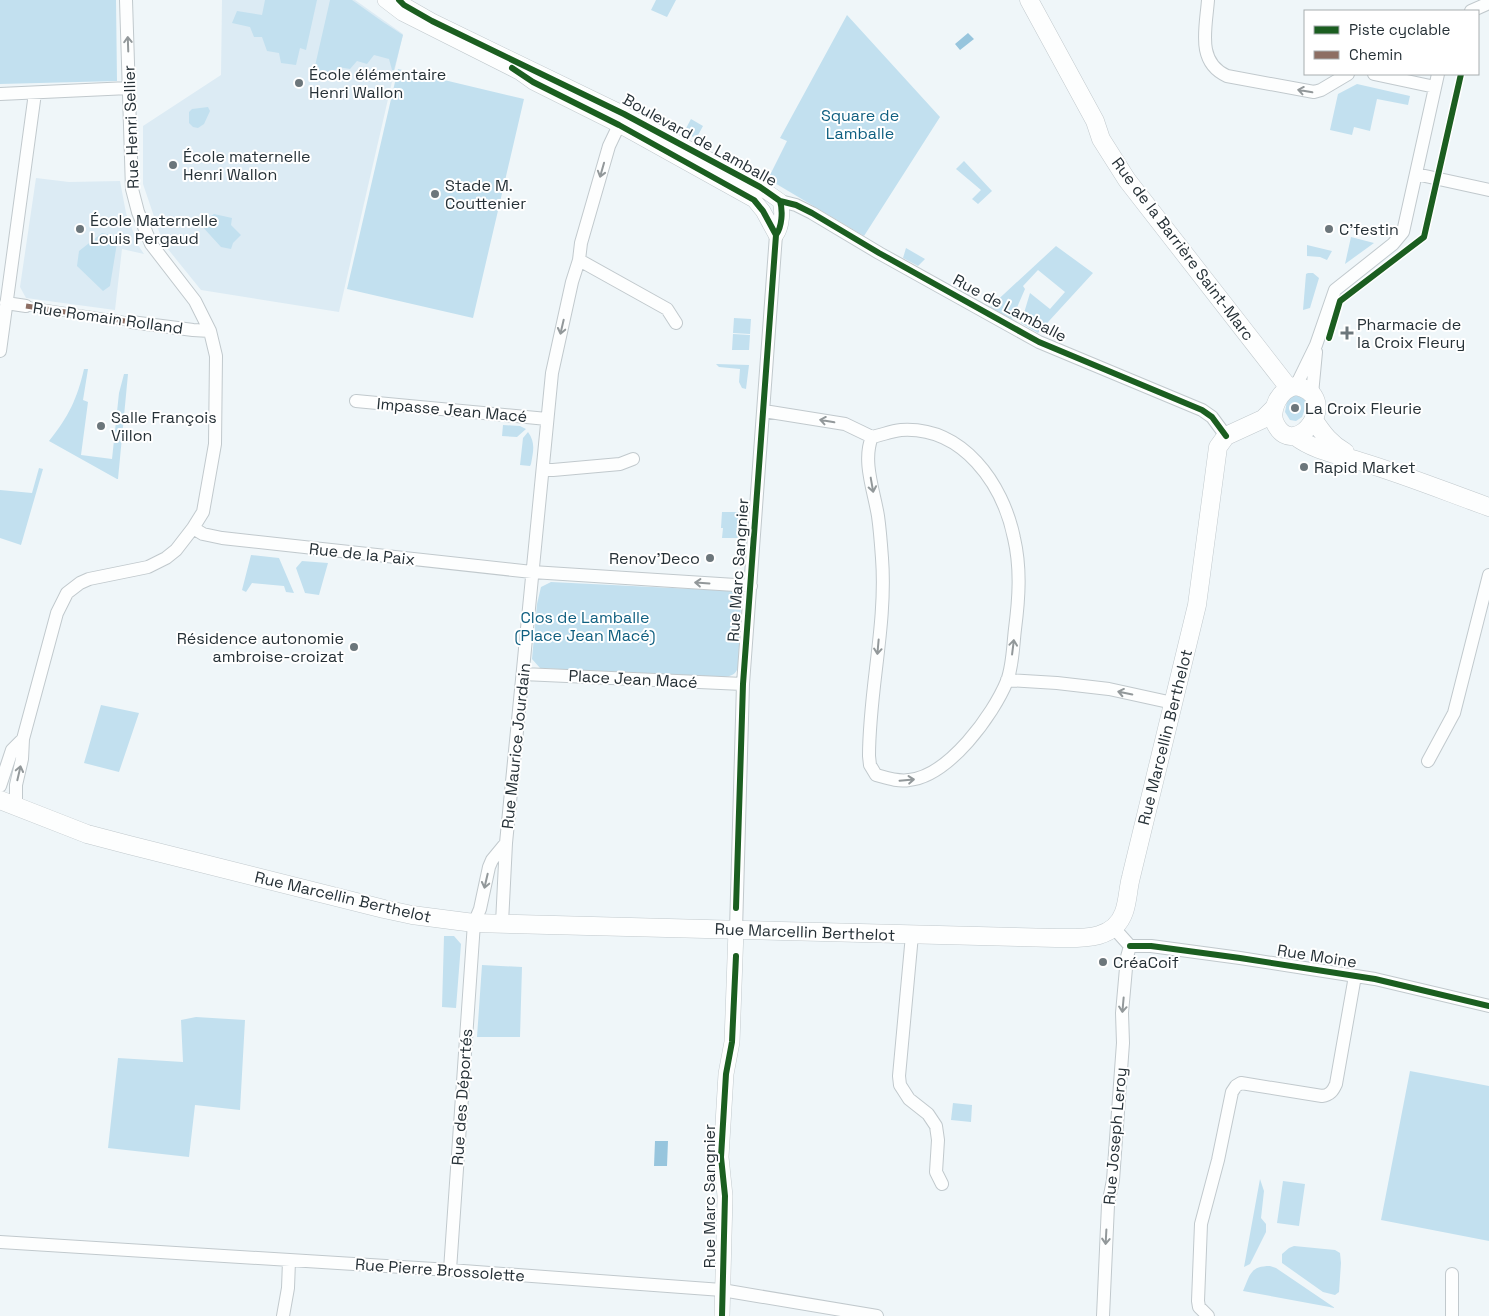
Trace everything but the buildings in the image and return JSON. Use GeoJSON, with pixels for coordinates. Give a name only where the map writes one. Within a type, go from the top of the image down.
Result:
{"type":"FeatureCollection","features":[{"type":"Feature","properties":{"kind":"main road","name":"Rue de la Barrière Saint-Marc"},"geometry":{"type":"LineString","coordinates":[[1029,0],[1095,121],[1102,139],[1127,180],[1293,387]]}},
{"type":"Feature","properties":{"kind":"main road"},"geometry":{"type":"LineString","coordinates":[[1293,387],[1305,389],[1312,394],[1316,402],[1314,420],[1303,433],[1291,436],[1227,435],[1263,419],[1274,408],[1279,398],[1293,387]]}},
{"type":"Feature","properties":{"kind":"main road"},"geometry":{"type":"LineString","coordinates":[[1274,408],[1275,424],[1281,432],[1302,442],[1489,507]]}},
{"type":"Feature","properties":{"kind":"main road"},"geometry":{"type":"LineString","coordinates":[[1314,420],[1320,431],[1333,445],[1363,462]]}},
{"type":"Feature","properties":{"kind":"main road","name":"Rue Marcellin Berthelot"},"geometry":{"type":"LineString","coordinates":[[8,803],[87,834],[129,845],[384,909],[474,923],[1083,938],[1104,934],[1120,921],[1125,911],[1131,877],[1197,605],[1218,447],[1227,435]]}},
{"type":"Feature","properties":{"kind":"street","name":"Rue Henri Sellier"},"geometry":{"type":"LineString","coordinates":[[8,803],[16,785],[22,759],[23,739],[53,626],[67,593],[89,579],[157,564],[176,550],[203,512],[215,444],[216,356],[210,331],[194,301],[151,244],[138,212],[132,189],[126,0]]}},
{"type":"Feature","properties":{"kind":"street","name":"Boulevard de Lamballe"},"geometry":{"type":"LineString","coordinates":[[385,0],[402,12],[519,72],[539,85],[622,119],[754,200],[763,211],[776,235],[780,230],[782,206],[780,200],[760,187],[622,119],[432,20],[398,0]]}},
{"type":"Feature","properties":{"kind":"street"},"geometry":{"type":"LineString","coordinates":[[1208,0],[1206,54],[1214,69],[1220,73],[1227,76],[1314,92],[1346,75]]}},
{"type":"Feature","properties":{"kind":"street"},"geometry":{"type":"LineString","coordinates":[[1473,10],[1489,3]]}},
{"type":"Feature","properties":{"kind":"street"},"geometry":{"type":"LineString","coordinates":[[1379,75],[1435,87]]}},
{"type":"Feature","properties":{"kind":"street"},"geometry":{"type":"LineString","coordinates":[[1293,387],[1316,345],[1335,290],[1402,236],[1438,75]]}},
{"type":"Feature","properties":{"kind":"street"},"geometry":{"type":"LineString","coordinates":[[0,94],[129,88]]}},
{"type":"Feature","properties":{"kind":"street"},"geometry":{"type":"LineString","coordinates":[[0,351],[35,93]]}},
{"type":"Feature","properties":{"kind":"street","name":"Rue Maurice Jourdain"},"geometry":{"type":"LineString","coordinates":[[502,923],[506,843],[552,373],[582,243],[609,146],[622,119]]}},
{"type":"Feature","properties":{"kind":"street"},"geometry":{"type":"LineString","coordinates":[[1416,174],[1489,190]]}},
{"type":"Feature","properties":{"kind":"street","name":"Rue de Lamballe"},"geometry":{"type":"LineString","coordinates":[[780,200],[812,213],[1039,342],[1202,410],[1212,417],[1227,435]]}},
{"type":"Feature","properties":{"kind":"street","name":"Rue Marc Sangnier"},"geometry":{"type":"LineString","coordinates":[[722,1316],[725,1196],[721,1157],[726,1074],[732,1042],[743,684],[776,235]]}},
{"type":"Feature","properties":{"kind":"street"},"geometry":{"type":"LineString","coordinates":[[579,260],[667,309],[676,323]]}},
{"type":"Feature","properties":{"kind":"street","name":"Rue Romain Rolland"},"geometry":{"type":"LineString","coordinates":[[6,303],[131,322],[210,331]]}},
{"type":"Feature","properties":{"kind":"street"},"geometry":{"type":"LineString","coordinates":[[1312,394],[1316,345]]}},
{"type":"Feature","properties":{"kind":"street","name":"Impasse Jean Macé"},"geometry":{"type":"LineString","coordinates":[[356,401],[547,419]]}},
{"type":"Feature","properties":{"kind":"street"},"geometry":{"type":"LineString","coordinates":[[764,411],[845,424],[872,437],[903,430],[925,432],[939,437],[964,450],[985,470],[1007,514],[1014,537],[1020,586],[1012,656],[1007,680],[990,712],[971,740],[958,753],[939,767],[928,774],[910,780],[884,778],[876,775],[872,770],[869,756],[880,619],[882,561],[878,519],[868,458],[868,447],[872,437]]}},
{"type":"Feature","properties":{"kind":"street"},"geometry":{"type":"LineString","coordinates":[[544,469],[553,470],[620,464],[634,459]]}},
{"type":"Feature","properties":{"kind":"street","name":"Rue de la Paix"},"geometry":{"type":"LineString","coordinates":[[193,528],[203,534],[222,538],[532,572]]}},
{"type":"Feature","properties":{"kind":"street"},"geometry":{"type":"LineString","coordinates":[[532,572],[751,586]]}},
{"type":"Feature","properties":{"kind":"street"},"geometry":{"type":"LineString","coordinates":[[1428,761],[1454,713],[1489,575]]}},
{"type":"Feature","properties":{"kind":"street","name":"Place Jean Macé"},"geometry":{"type":"LineString","coordinates":[[523,674],[743,684]]}},
{"type":"Feature","properties":{"kind":"street"},"geometry":{"type":"LineString","coordinates":[[1007,680],[1057,683],[1109,690],[1173,703]]}},
{"type":"Feature","properties":{"kind":"street","name":"Rue Henri Sellier"},"geometry":{"type":"LineString","coordinates":[[0,786],[12,750],[23,739]]}},
{"type":"Feature","properties":{"kind":"street","name":"Rue Maurice Jourdain"},"geometry":{"type":"LineString","coordinates":[[474,923],[480,909],[489,867],[492,860],[506,843]]}},
{"type":"Feature","properties":{"kind":"street","name":"Rue des Déportés"},"geometry":{"type":"LineString","coordinates":[[450,1270],[474,923]]}},
{"type":"Feature","properties":{"kind":"street"},"geometry":{"type":"LineString","coordinates":[[1113,927],[1132,950]]}},
{"type":"Feature","properties":{"kind":"street"},"geometry":{"type":"LineString","coordinates":[[912,935],[899,1076],[900,1085],[909,1099],[928,1114],[936,1126],[938,1140],[936,1172],[942,1184]]}},
{"type":"Feature","properties":{"kind":"street","name":"Rue Moine"},"geometry":{"type":"LineString","coordinates":[[1132,950],[1151,946],[1355,976],[1461,998],[1489,1006]]}},
{"type":"Feature","properties":{"kind":"street","name":"Rue Joseph Leroy"},"geometry":{"type":"LineString","coordinates":[[1103,1316],[1108,1205],[1113,1180],[1123,1053],[1122,1013],[1132,950]]}},
{"type":"Feature","properties":{"kind":"street"},"geometry":{"type":"LineString","coordinates":[[1208,1316],[1199,1307],[1198,1301],[1201,1224],[1218,1160],[1232,1092],[1241,1083],[1322,1096],[1328,1095],[1336,1084],[1355,976]]}},
{"type":"Feature","properties":{"kind":"street","name":"Rue Pierre Brossolette"},"geometry":{"type":"LineString","coordinates":[[0,1242],[450,1270],[722,1290],[877,1316]]}},
{"type":"Feature","properties":{"kind":"street"},"geometry":{"type":"LineString","coordinates":[[283,1316],[290,1260]]}},
{"type":"Feature","properties":{"kind":"street"},"geometry":{"type":"LineString","coordinates":[[1452,1274],[1452,1316]]}},
{"type":"Feature","properties":{"kind":"shaded area"},"geometry":{"type":"Polygon","coordinates":[[[222,0],[355,0],[403,34],[339,312],[201,290],[163,243],[143,184],[143,126],[221,75],[222,0]]]}},
{"type":"Feature","properties":{"kind":"shaded area"},"geometry":{"type":"Polygon","coordinates":[[[968,33],[974,39],[960,50],[955,44],[968,33]]]}},
{"type":"Feature","properties":{"kind":"shaded area","name":"École Maternelle Louis Pergaud"},"geometry":{"type":"Polygon","coordinates":[[[36,178],[69,182],[120,181],[126,213],[138,245],[144,254],[122,249],[115,310],[26,298],[20,287],[36,178]]]}},
{"type":"Feature","properties":{"kind":"shaded area"},"geometry":{"type":"Polygon","coordinates":[[[655,1141],[668,1141],[667,1166],[654,1166],[655,1141]]]}},
{"type":"Feature","properties":{"kind":"green space"},"geometry":{"type":"Polygon","coordinates":[[[0,0],[116,0],[117,81],[0,84],[0,0]]]}},
{"type":"Feature","properties":{"kind":"green space"},"geometry":{"type":"Polygon","coordinates":[[[265,0],[317,0],[306,50],[300,48],[296,65],[281,63],[279,53],[267,51],[262,37],[254,37],[250,27],[232,23],[237,11],[262,15],[265,0]]]}},
{"type":"Feature","properties":{"kind":"green space"},"geometry":{"type":"Polygon","coordinates":[[[330,0],[352,0],[403,35],[394,70],[392,70],[389,59],[374,55],[367,64],[357,61],[350,69],[338,67],[332,74],[318,71],[318,67],[315,66],[330,0]]]}},
{"type":"Feature","properties":{"kind":"green space"},"geometry":{"type":"Polygon","coordinates":[[[656,0],[676,0],[667,17],[651,10],[656,0]]]}},
{"type":"Feature","properties":{"kind":"green space","name":"Square de Lamballe"},"geometry":{"type":"Polygon","coordinates":[[[847,15],[940,117],[864,236],[768,179],[787,141],[780,138],[847,15]]]}},
{"type":"Feature","properties":{"kind":"green space","name":"Stade M. Couttenier"},"geometry":{"type":"Polygon","coordinates":[[[398,69],[524,99],[473,318],[347,289],[398,69]]]}},
{"type":"Feature","properties":{"kind":"green space"},"geometry":{"type":"Polygon","coordinates":[[[1357,84],[1410,96],[1408,105],[1377,99],[1370,131],[1354,127],[1352,135],[1330,130],[1338,94],[1357,84]]]}},
{"type":"Feature","properties":{"kind":"green space"},"geometry":{"type":"Polygon","coordinates":[[[208,107],[210,111],[204,124],[198,128],[193,127],[189,123],[189,112],[192,109],[208,107]]]}},
{"type":"Feature","properties":{"kind":"green space"},"geometry":{"type":"Polygon","coordinates":[[[691,119],[703,126],[697,137],[684,132],[691,119]]]}},
{"type":"Feature","properties":{"kind":"green space"},"geometry":{"type":"Polygon","coordinates":[[[964,161],[992,191],[978,204],[972,199],[981,190],[956,169],[964,161]]]}},
{"type":"Feature","properties":{"kind":"green space"},"geometry":{"type":"Polygon","coordinates":[[[214,214],[232,218],[231,225],[241,235],[233,243],[231,249],[221,247],[200,224],[214,214]]]}},
{"type":"Feature","properties":{"kind":"green space"},"geometry":{"type":"Polygon","coordinates":[[[102,233],[111,235],[117,243],[110,286],[103,291],[77,266],[79,251],[102,233]]]}},
{"type":"Feature","properties":{"kind":"green space"},"geometry":{"type":"Polygon","coordinates":[[[1351,237],[1374,243],[1345,264],[1351,237]]]}},
{"type":"Feature","properties":{"kind":"green space"},"geometry":{"type":"Polygon","coordinates":[[[1307,245],[1332,251],[1327,260],[1320,257],[1307,256],[1307,245]]]}},
{"type":"Feature","properties":{"kind":"green space"},"geometry":{"type":"Polygon","coordinates":[[[1056,246],[1093,273],[1038,333],[1021,323],[1030,293],[1050,309],[1065,292],[1038,270],[1023,286],[1025,289],[1012,319],[990,307],[1056,246]]]}},
{"type":"Feature","properties":{"kind":"green space"},"geometry":{"type":"Polygon","coordinates":[[[906,248],[925,259],[918,266],[903,258],[906,248]]]}},
{"type":"Feature","properties":{"kind":"green space"},"geometry":{"type":"Polygon","coordinates":[[[1313,273],[1319,278],[1310,308],[1303,310],[1306,274],[1313,273]]]}},
{"type":"Feature","properties":{"kind":"green space"},"geometry":{"type":"Polygon","coordinates":[[[734,318],[751,319],[750,334],[733,333],[734,318]]]}},
{"type":"Feature","properties":{"kind":"green space"},"geometry":{"type":"Polygon","coordinates":[[[733,334],[750,335],[749,350],[732,350],[733,334]]]}},
{"type":"Feature","properties":{"kind":"green space"},"geometry":{"type":"Polygon","coordinates":[[[716,364],[749,365],[746,389],[742,388],[739,382],[740,369],[719,367],[716,364]]]}},
{"type":"Feature","properties":{"kind":"green space"},"geometry":{"type":"Polygon","coordinates":[[[84,369],[88,369],[83,400],[88,402],[81,455],[112,459],[119,393],[124,374],[128,374],[118,479],[49,441],[71,407],[84,369]]]}},
{"type":"Feature","properties":{"kind":"green space"},"geometry":{"type":"Polygon","coordinates":[[[1292,396],[1301,397],[1307,403],[1302,417],[1296,421],[1290,420],[1285,412],[1287,401],[1292,396]]]}},
{"type":"Feature","properties":{"kind":"green space"},"geometry":{"type":"Polygon","coordinates":[[[503,425],[520,426],[526,429],[517,437],[502,436],[503,425]]]}},
{"type":"Feature","properties":{"kind":"green space"},"geometry":{"type":"Polygon","coordinates":[[[528,432],[533,448],[530,466],[520,465],[523,438],[528,432]]]}},
{"type":"Feature","properties":{"kind":"green space"},"geometry":{"type":"Polygon","coordinates":[[[39,468],[43,469],[21,545],[0,538],[0,490],[32,493],[39,468]]]}},
{"type":"Feature","properties":{"kind":"green space"},"geometry":{"type":"Polygon","coordinates":[[[722,512],[741,512],[739,538],[722,538],[722,512]]]}},
{"type":"Feature","properties":{"kind":"green space"},"geometry":{"type":"Polygon","coordinates":[[[251,555],[279,558],[294,593],[286,592],[284,586],[252,583],[246,592],[242,590],[251,555]]]}},
{"type":"Feature","properties":{"kind":"green space"},"geometry":{"type":"Polygon","coordinates":[[[302,561],[328,563],[319,595],[305,593],[296,568],[302,561]]]}},
{"type":"Feature","properties":{"kind":"green space","name":"Clos de Lamballe (Place Jean Macé)"},"geometry":{"type":"Polygon","coordinates":[[[551,582],[733,591],[741,602],[738,668],[732,675],[724,677],[540,668],[532,659],[537,604],[541,587],[551,582]]]}},
{"type":"Feature","properties":{"kind":"green space"},"geometry":{"type":"Polygon","coordinates":[[[101,705],[139,713],[119,772],[84,763],[101,705]]]}},
{"type":"Feature","properties":{"kind":"green space"},"geometry":{"type":"Polygon","coordinates":[[[444,936],[454,936],[461,944],[456,1008],[442,1007],[444,936]]]}},
{"type":"Feature","properties":{"kind":"green space"},"geometry":{"type":"Polygon","coordinates":[[[482,965],[522,967],[520,1037],[477,1037],[482,965]]]}},
{"type":"Feature","properties":{"kind":"green space"},"geometry":{"type":"Polygon","coordinates":[[[196,1017],[245,1020],[240,1110],[195,1105],[189,1157],[108,1148],[118,1058],[183,1062],[181,1020],[196,1017]]]}},
{"type":"Feature","properties":{"kind":"green space"},"geometry":{"type":"Polygon","coordinates":[[[1410,1071],[1489,1086],[1489,1241],[1381,1220],[1410,1071]]]}},
{"type":"Feature","properties":{"kind":"green space"},"geometry":{"type":"Polygon","coordinates":[[[953,1103],[972,1105],[971,1122],[951,1120],[953,1103]]]}},
{"type":"Feature","properties":{"kind":"green space"},"geometry":{"type":"Polygon","coordinates":[[[1260,1179],[1264,1191],[1261,1218],[1266,1224],[1266,1232],[1250,1264],[1244,1267],[1260,1179]]]}},
{"type":"Feature","properties":{"kind":"green space"},"geometry":{"type":"Polygon","coordinates":[[[1283,1181],[1305,1184],[1299,1226],[1277,1223],[1283,1181]]]}},
{"type":"Feature","properties":{"kind":"green space"},"geometry":{"type":"Polygon","coordinates":[[[1294,1246],[1335,1250],[1340,1253],[1339,1292],[1335,1295],[1323,1292],[1282,1263],[1282,1254],[1294,1246]]]}},
{"type":"Feature","properties":{"kind":"green space"},"geometry":{"type":"Polygon","coordinates":[[[1263,1266],[1276,1268],[1335,1308],[1243,1291],[1252,1272],[1263,1266]]]}},
{"type":"Feature","properties":{"kind":"marked path"},"geometry":{"type":"LineString","coordinates":[[26,306],[131,322]]}},
{"type":"Feature","properties":{"kind":"cycle path"},"geometry":{"type":"LineString","coordinates":[[399,0],[404,5],[432,21],[624,114],[760,187],[780,201],[796,205],[812,213],[879,253],[1039,342],[1202,410],[1212,417],[1226,436]]}},
{"type":"Feature","properties":{"kind":"cycle path"},"geometry":{"type":"LineString","coordinates":[[512,68],[533,82],[619,125],[754,200],[763,211],[776,235]]}},
{"type":"Feature","properties":{"kind":"cycle path"},"geometry":{"type":"LineString","coordinates":[[1329,338],[1340,301],[1424,237],[1461,75]]}},
{"type":"Feature","properties":{"kind":"cycle path"},"geometry":{"type":"LineString","coordinates":[[736,908],[743,684],[776,235],[780,228],[781,219],[780,201]]}},
{"type":"Feature","properties":{"kind":"cycle path"},"geometry":{"type":"LineString","coordinates":[[1130,946],[1151,946],[1375,979],[1489,1006]]}},
{"type":"Feature","properties":{"kind":"cycle path"},"geometry":{"type":"LineString","coordinates":[[722,1316],[725,1196],[721,1157],[726,1074],[732,1042],[736,956]]}},
{"type":"Feature","properties":{"kind":"place","name":"École élémentaire Henri Wallon"},"geometry":{"type":"Point","coordinates":[299,83]}},
{"type":"Feature","properties":{"kind":"place","name":"École maternelle Henri Wallon"},"geometry":{"type":"Point","coordinates":[173,165]}},
{"type":"Feature","properties":{"kind":"place","name":"Stade M. Couttenier"},"geometry":{"type":"Point","coordinates":[435,194]}},
{"type":"Feature","properties":{"kind":"place","name":"École Maternelle Louis Pergaud"},"geometry":{"type":"Point","coordinates":[80,229]}},
{"type":"Feature","properties":{"kind":"place","name":"C'festin"},"geometry":{"type":"Point","coordinates":[1329,229]}},
{"type":"Feature","properties":{"kind":"place","name":"Pharmacie de la Croix Fleury"},"geometry":{"type":"Point","coordinates":[1347,333]}},
{"type":"Feature","properties":{"kind":"place","name":"La Croix Fleurie"},"geometry":{"type":"Point","coordinates":[1295,408]}},
{"type":"Feature","properties":{"kind":"place","name":"Salle François Villon"},"geometry":{"type":"Point","coordinates":[101,426]}},
{"type":"Feature","properties":{"kind":"place","name":"Rapid Market"},"geometry":{"type":"Point","coordinates":[1304,467]}},
{"type":"Feature","properties":{"kind":"place","name":"Renov'Deco"},"geometry":{"type":"Point","coordinates":[710,558]}},
{"type":"Feature","properties":{"kind":"place","name":"Résidence autonomie ambroise-croizat"},"geometry":{"type":"Point","coordinates":[354,647]}},
{"type":"Feature","properties":{"kind":"place","name":"CréaCoif"},"geometry":{"type":"Point","coordinates":[1103,962]}}]}
